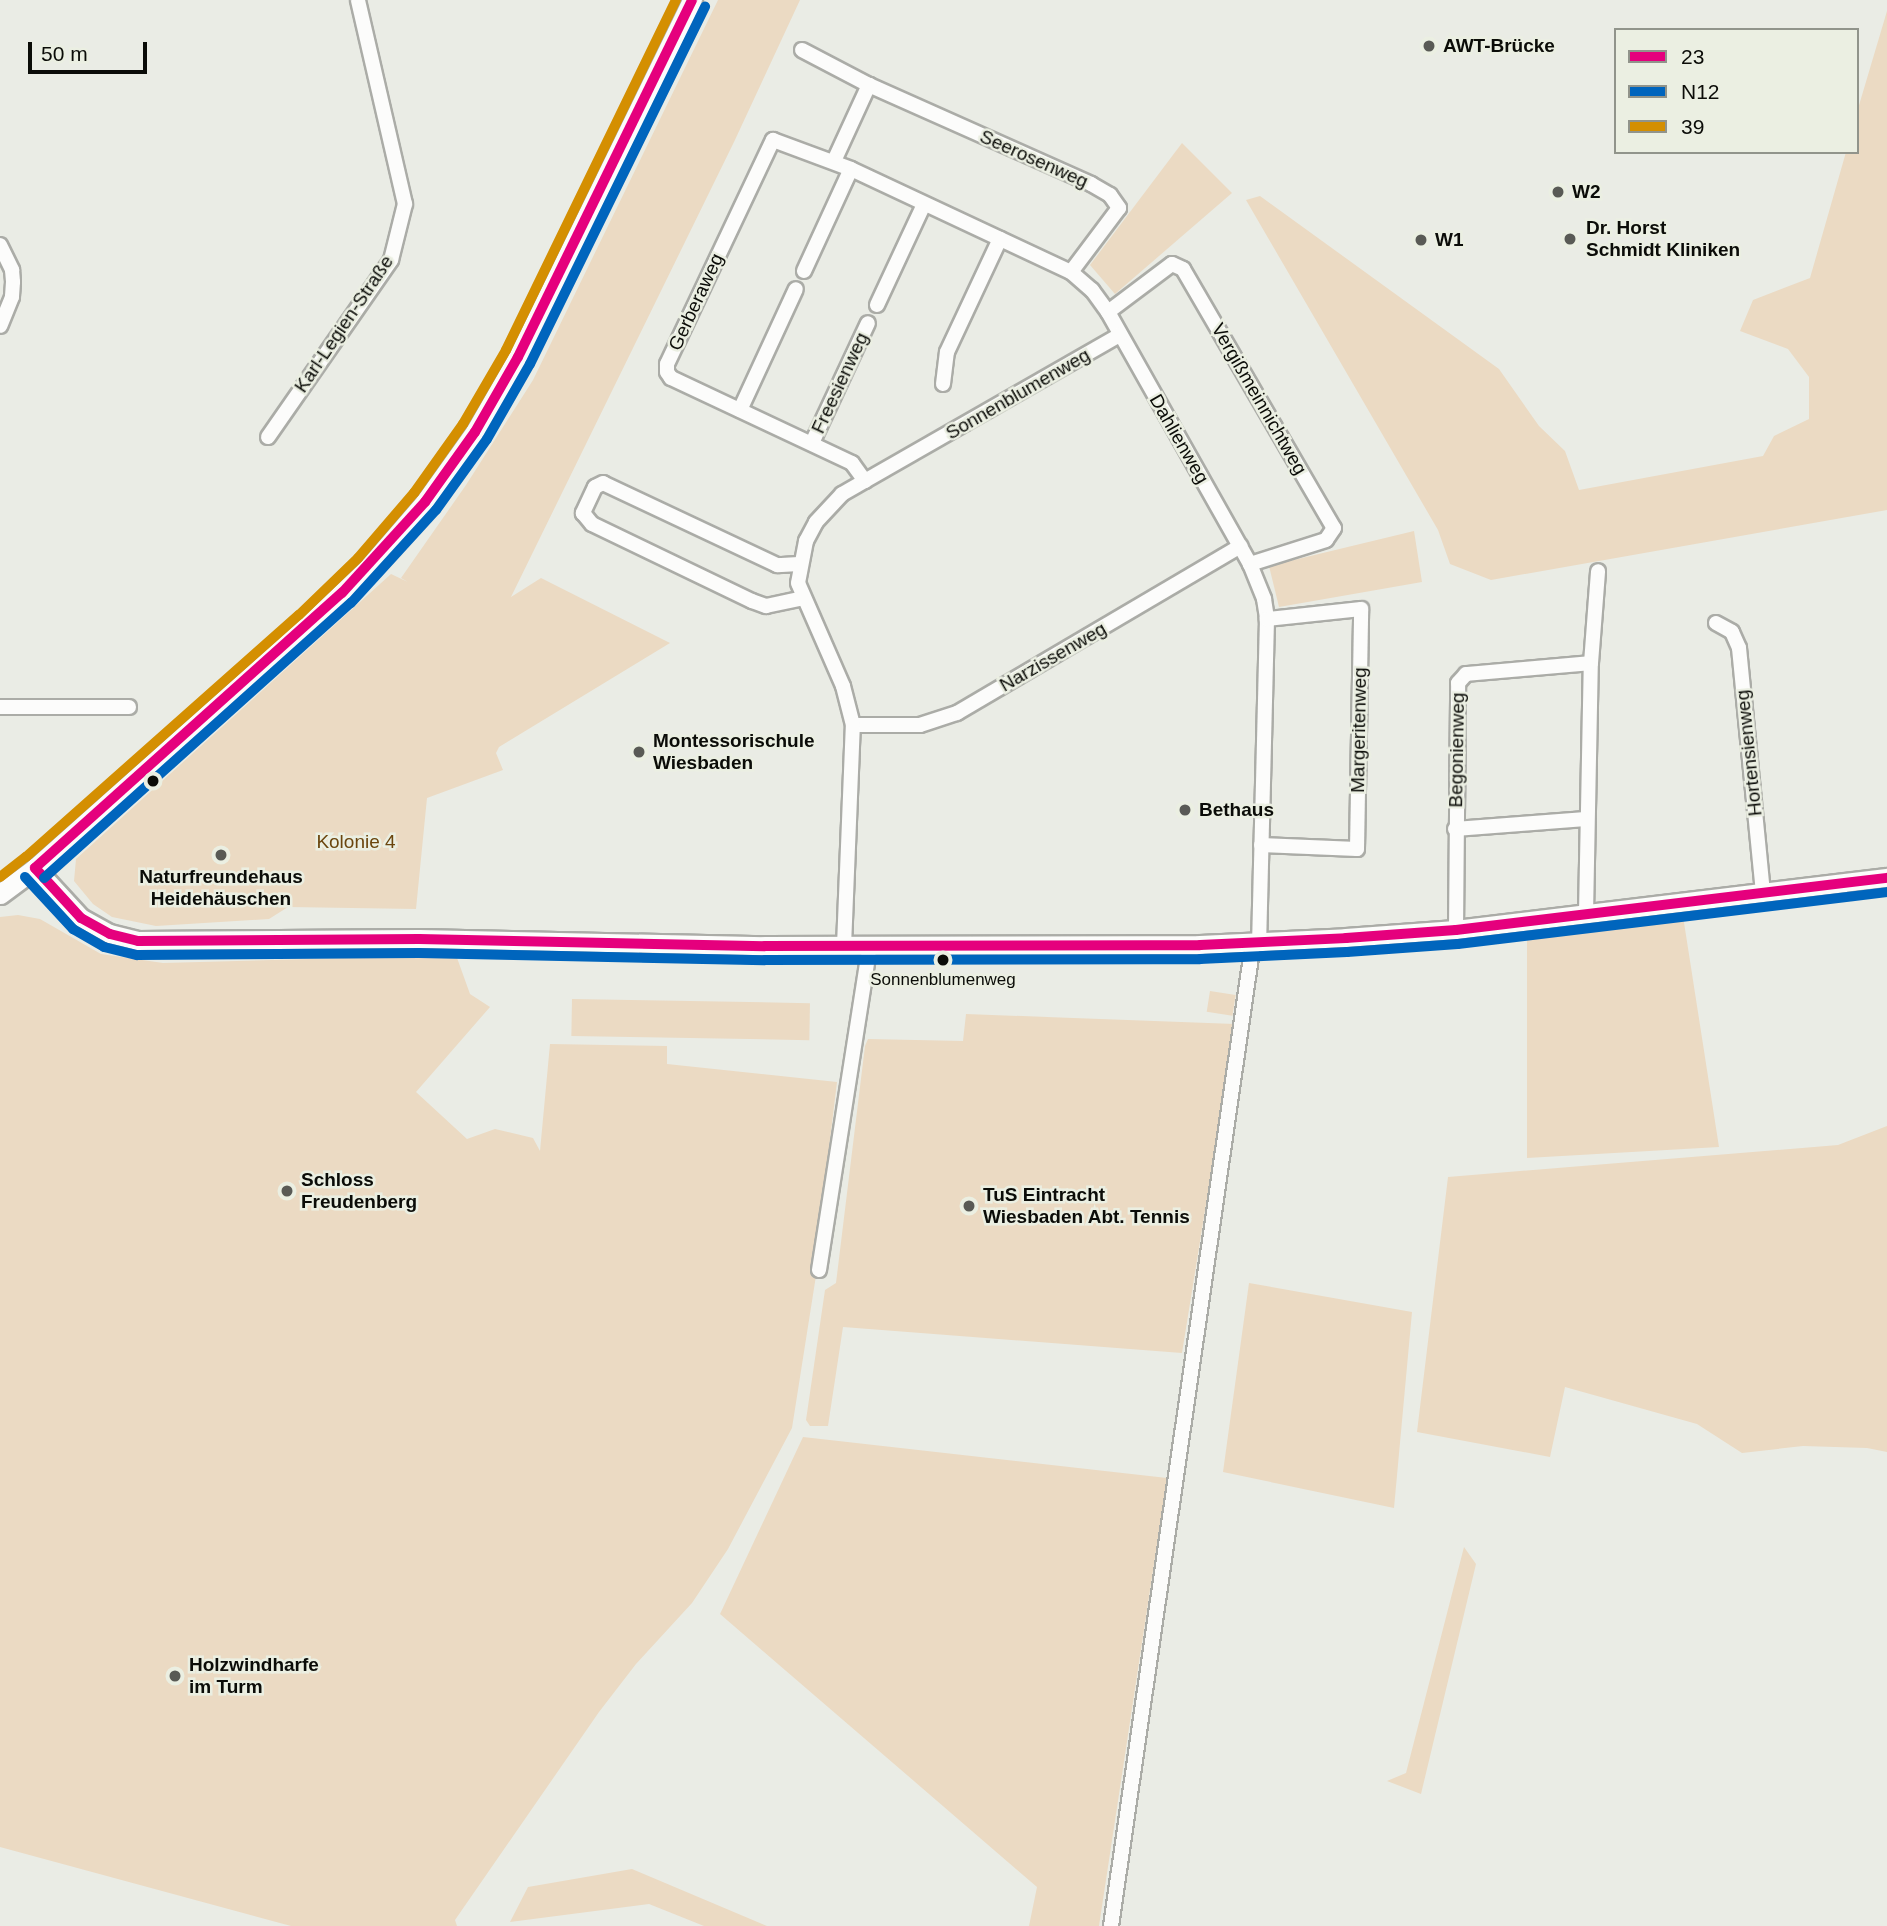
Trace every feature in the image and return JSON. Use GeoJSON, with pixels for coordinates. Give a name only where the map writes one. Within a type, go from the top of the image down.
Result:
{"type":"FeatureCollection","features":[{"type":"Feature","properties":{"kind":"main road"},"geometry":{"type":"LineString","coordinates":[[0,894],[35,867],[342,593],[425,502],[475,432],[513,366],[692,0]]}},
{"type":"Feature","properties":{"kind":"street","name":"Karl-Legien-Straße"},"geometry":{"type":"LineString","coordinates":[[268,437],[391,260],[405,204],[358,0]]}},
{"type":"Feature","properties":{"kind":"street","name":"Seerosenweg"},"geometry":{"type":"LineString","coordinates":[[802,50],[869,85],[1110,195],[1116,200],[1117,212],[1071,272]]}},
{"type":"Feature","properties":{"kind":"street"},"geometry":{"type":"LineString","coordinates":[[834,161],[869,85]]}},
{"type":"Feature","properties":{"kind":"street","name":"Dahlienweg"},"geometry":{"type":"LineString","coordinates":[[773,140],[834,161],[1071,272],[1092,290],[1108,312],[1251,564],[1260,585],[1267,619],[1256,943],[1111,1926]]}},
{"type":"Feature","properties":{"kind":"street","name":"Gerberaweg"},"geometry":{"type":"LineString","coordinates":[[773,140],[667,364],[667,372],[671,378],[852,463],[865,481]]}},
{"type":"Feature","properties":{"kind":"street"},"geometry":{"type":"LineString","coordinates":[[804,271],[851,169]]}},
{"type":"Feature","properties":{"kind":"street"},"geometry":{"type":"LineString","coordinates":[[877,305],[924,204]]}},
{"type":"Feature","properties":{"kind":"street"},"geometry":{"type":"LineString","coordinates":[[943,384],[947,352],[1000,239]]}},
{"type":"Feature","properties":{"kind":"street"},"geometry":{"type":"LineString","coordinates":[[0,245],[12,270],[13,282],[12,297],[0,326]]}},
{"type":"Feature","properties":{"kind":"street","name":"Vergißmeinnichtweg"},"geometry":{"type":"LineString","coordinates":[[1108,312],[1172,264],[1183,268],[1334,528],[1326,540],[1251,564]]}},
{"type":"Feature","properties":{"kind":"street"},"geometry":{"type":"LineString","coordinates":[[740,410],[796,289]]}},
{"type":"Feature","properties":{"kind":"street","name":"Freesienweg"},"geometry":{"type":"LineString","coordinates":[[812,443],[869,323]]}},
{"type":"Feature","properties":{"kind":"street","name":"Sonnenblumenweg"},"geometry":{"type":"LineString","coordinates":[[844,946],[852,725],[843,686],[798,583],[799,564],[806,541],[816,522],[842,495],[1120,335]]}},
{"type":"Feature","properties":{"kind":"street"},"geometry":{"type":"LineString","coordinates":[[799,564],[777,565],[603,483],[595,487],[583,513],[592,524],[752,601],[766,606],[803,598]]}},
{"type":"Feature","properties":{"kind":"street","name":"Narzissenweg"},"geometry":{"type":"LineString","coordinates":[[852,725],[920,724],[957,713],[1240,546]]}},
{"type":"Feature","properties":{"kind":"street"},"geometry":{"type":"LineString","coordinates":[[1586,914],[1591,663],[1598,571]]}},
{"type":"Feature","properties":{"kind":"street","name":"Margeritenweg"},"geometry":{"type":"LineString","coordinates":[[1261,845],[1357,849],[1361,609],[1267,619]]}},
{"type":"Feature","properties":{"kind":"street","name":"Hortensienweg"},"geometry":{"type":"LineString","coordinates":[[1716,623],[1732,632],[1739,648],[1763,893]]}},
{"type":"Feature","properties":{"kind":"street","name":"Begonienweg"},"geometry":{"type":"LineString","coordinates":[[1456,930],[1458,683],[1462,677],[1591,663]]}},
{"type":"Feature","properties":{"kind":"street"},"geometry":{"type":"LineString","coordinates":[[0,707],[129,706]]}},
{"type":"Feature","properties":{"kind":"street","name":"Begonienweg"},"geometry":{"type":"LineString","coordinates":[[1455,829],[1586,819]]}},
{"type":"Feature","properties":{"kind":"street"},"geometry":{"type":"LineString","coordinates":[[35,867],[80,918],[110,934],[138,941],[419,939],[844,946],[1256,943],[1456,930],[1887,878]]}},
{"type":"Feature","properties":{"kind":"street"},"geometry":{"type":"LineString","coordinates":[[819,1270],[870,946]]}},
{"type":"Feature","properties":{"kind":"green space","name":"Kolonie 4"},"geometry":{"type":"Polygon","coordinates":[[[718,0],[800,0],[734,142],[511,597],[541,578],[670,643],[499,747],[496,753],[503,770],[427,798],[416,909],[288,907],[269,919],[156,926],[112,917],[93,904],[74,881],[76,859],[391,574],[408,582],[401,578],[466,485],[533,380],[718,0]]]}},
{"type":"Feature","properties":{"kind":"green space"},"geometry":{"type":"Polygon","coordinates":[[[1887,11],[1887,510],[1491,580],[1450,564],[1438,530],[1246,200],[1260,196],[1499,369],[1539,426],[1565,451],[1579,490],[1763,456],[1774,436],[1809,419],[1809,377],[1788,349],[1740,331],[1753,300],[1810,278],[1845,154],[1859,154],[1859,105],[1887,11]]]}},
{"type":"Feature","properties":{"kind":"green space"},"geometry":{"type":"Polygon","coordinates":[[[1182,143],[1232,193],[1115,294],[1090,265],[1182,143]]]}},
{"type":"Feature","properties":{"kind":"green space"},"geometry":{"type":"Polygon","coordinates":[[[1414,531],[1422,582],[1279,607],[1269,566],[1414,531]]]}},
{"type":"Feature","properties":{"kind":"green space"},"geometry":{"type":"Polygon","coordinates":[[[18,915],[40,919],[101,954],[163,963],[456,955],[470,994],[490,1007],[416,1092],[467,1139],[495,1129],[533,1138],[540,1151],[550,1044],[667,1046],[667,1064],[837,1082],[815,1263],[818,1263],[792,1428],[728,1549],[692,1603],[636,1664],[599,1712],[455,1920],[457,1926],[291,1926],[0,1847],[0,917],[18,915]]]}},
{"type":"Feature","properties":{"kind":"green space"},"geometry":{"type":"Polygon","coordinates":[[[1683,916],[1719,1147],[1527,1158],[1527,934],[1683,916]]]}},
{"type":"Feature","properties":{"kind":"green space"},"geometry":{"type":"Polygon","coordinates":[[[1210,991],[1236,995],[1232,1016],[1207,1012],[1210,991]]]}},
{"type":"Feature","properties":{"kind":"green space"},"geometry":{"type":"Polygon","coordinates":[[[572,999],[810,1003],[809,1040],[571,1036],[572,999]]]}},
{"type":"Feature","properties":{"kind":"green space"},"geometry":{"type":"Polygon","coordinates":[[[966,1014],[1235,1024],[1182,1353],[843,1327],[828,1426],[810,1426],[806,1420],[825,1290],[836,1283],[865,1046],[868,1039],[963,1041],[966,1014]]]}},
{"type":"Feature","properties":{"kind":"green space"},"geometry":{"type":"Polygon","coordinates":[[[1887,1126],[1887,1452],[1867,1448],[1803,1446],[1742,1453],[1697,1424],[1565,1387],[1550,1457],[1417,1432],[1448,1177],[1838,1145],[1887,1126]]]}},
{"type":"Feature","properties":{"kind":"green space"},"geometry":{"type":"Polygon","coordinates":[[[1249,1283],[1412,1312],[1394,1508],[1223,1472],[1249,1283]]]}},
{"type":"Feature","properties":{"kind":"green space"},"geometry":{"type":"Polygon","coordinates":[[[803,1437],[1167,1478],[1099,1926],[1029,1926],[1037,1887],[720,1614],[803,1437]]]}},
{"type":"Feature","properties":{"kind":"green space"},"geometry":{"type":"Polygon","coordinates":[[[1464,1547],[1476,1564],[1421,1794],[1387,1781],[1406,1773],[1464,1547]]]}},
{"type":"Feature","properties":{"kind":"green space"},"geometry":{"type":"Polygon","coordinates":[[[632,1869],[767,1926],[704,1926],[649,1904],[510,1922],[528,1887],[632,1869]]]}},
{"type":"Feature","properties":{"kind":"transit line","name":"39"},"geometry":{"type":"LineString","coordinates":[[0,877],[299,615],[358,558],[414,493],[463,424],[506,350],[676,0]]}},
{"type":"Feature","properties":{"kind":"transit line","name":"23"},"geometry":{"type":"LineString","coordinates":[[35,868],[342,593],[425,502],[475,432],[518,357],[692,0]]}},
{"type":"Feature","properties":{"kind":"transit line","name":"N12"},"geometry":{"type":"LineString","coordinates":[[44,878],[351,603],[436,510],[487,439],[530,364],[705,6]]}},
{"type":"Feature","properties":{"kind":"transit line","name":"23"},"geometry":{"type":"LineString","coordinates":[[35,868],[81,918],[110,934],[138,941],[419,939],[765,946],[1200,945],[1346,938],[1456,930],[1887,878]]}},
{"type":"Feature","properties":{"kind":"transit line","name":"N12"},"geometry":{"type":"LineString","coordinates":[[25,877],[73,929],[104,947],[137,955],[419,953],[765,960],[1200,959],[1458,944],[1887,892]]}},
{"type":"Feature","properties":{"kind":"place","name":"AWT-Brücke"},"geometry":{"type":"Point","coordinates":[1429,46]}},
{"type":"Feature","properties":{"kind":"place","name":"W2"},"geometry":{"type":"Point","coordinates":[1558,192]}},
{"type":"Feature","properties":{"kind":"place","name":"Dr. Horst Schmidt Kliniken"},"geometry":{"type":"Point","coordinates":[1570,239]}},
{"type":"Feature","properties":{"kind":"place","name":"W1"},"geometry":{"type":"Point","coordinates":[1421,240]}},
{"type":"Feature","properties":{"kind":"place","name":"Montessorischule Wiesbaden"},"geometry":{"type":"Point","coordinates":[639,752]}},
{"type":"Feature","properties":{"kind":"place","name":"Bethaus"},"geometry":{"type":"Point","coordinates":[1185,810]}},
{"type":"Feature","properties":{"kind":"place","name":"Naturfreundehaus Heidehäuschen"},"geometry":{"type":"Point","coordinates":[221,855]}},
{"type":"Feature","properties":{"kind":"place","name":"Sonnenblumenweg"},"geometry":{"type":"Point","coordinates":[943,960]}},
{"type":"Feature","properties":{"kind":"place","name":"Schloss Freudenberg"},"geometry":{"type":"Point","coordinates":[287,1191]}},
{"type":"Feature","properties":{"kind":"place","name":"TuS Eintracht Wiesbaden Abt. Tennis"},"geometry":{"type":"Point","coordinates":[969,1206]}},
{"type":"Feature","properties":{"kind":"place","name":"Holzwindharfe im Turm"},"geometry":{"type":"Point","coordinates":[175,1676]}}]}
